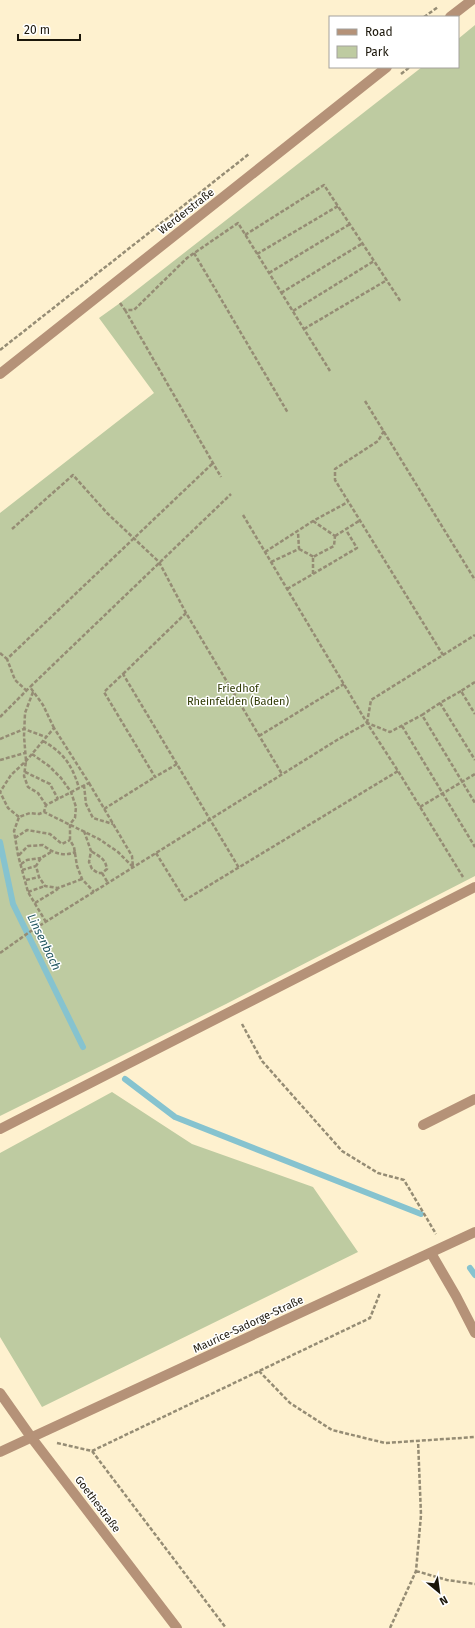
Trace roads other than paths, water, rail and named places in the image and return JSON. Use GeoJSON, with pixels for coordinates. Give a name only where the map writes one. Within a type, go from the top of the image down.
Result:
{"type":"FeatureCollection","features":[{"type":"Feature","properties":{"kind":"street"},"geometry":{"type":"LineString","coordinates":[[451,16],[472,0]]}},
{"type":"Feature","properties":{"kind":"street","name":"Werderstraße"},"geometry":{"type":"LineString","coordinates":[[0,374],[386,68]]}},
{"type":"Feature","properties":{"kind":"street"},"geometry":{"type":"LineString","coordinates":[[0,1129],[473,888]]}},
{"type":"Feature","properties":{"kind":"street"},"geometry":{"type":"LineString","coordinates":[[423,1124],[475,1099]]}},
{"type":"Feature","properties":{"kind":"street","name":"Maurice-Sadorge-Straße"},"geometry":{"type":"LineString","coordinates":[[0,1452],[475,1232]]}},
{"type":"Feature","properties":{"kind":"street"},"geometry":{"type":"LineString","coordinates":[[431,1252],[475,1333]]}},
{"type":"Feature","properties":{"kind":"street","name":"Goethestraße"},"geometry":{"type":"LineString","coordinates":[[0,1393],[31,1437],[177,1628]]}},
{"type":"Feature","properties":{"kind":"waterway","name":"Linsenbach"},"geometry":{"type":"LineString","coordinates":[[0,842],[13,904],[83,1047]]}},
{"type":"Feature","properties":{"kind":"waterway"},"geometry":{"type":"LineString","coordinates":[[125,1079],[175,1117],[421,1214]]}},
{"type":"Feature","properties":{"kind":"waterway"},"geometry":{"type":"LineString","coordinates":[[470,1268],[475,1275]]}},
{"type":"Feature","properties":{"kind":"park label","name":"Friedhof Rheinfelden (Baden)"},"geometry":{"type":"Point","coordinates":[238,694]}}]}
